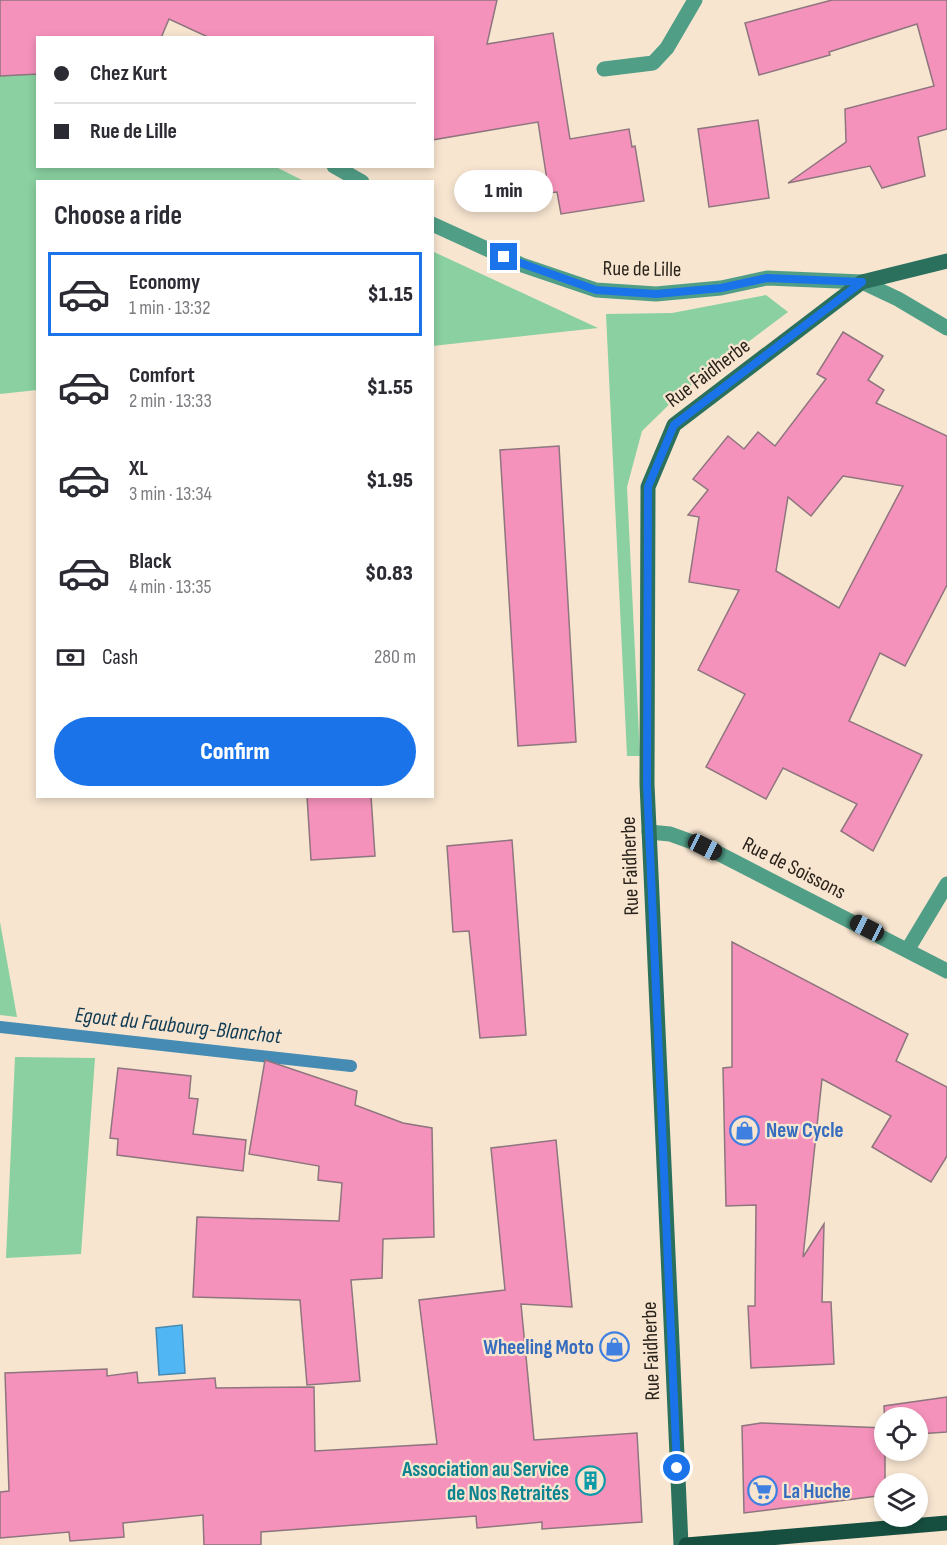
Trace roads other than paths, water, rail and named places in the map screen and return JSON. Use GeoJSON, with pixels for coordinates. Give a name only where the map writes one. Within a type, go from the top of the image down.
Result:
{"type":"FeatureCollection","features":[{"type":"Feature","properties":{"kind":"main road"},"geometry":{"type":"LineString","coordinates":[[683,1545],[947,1523]]}},
{"type":"Feature","properties":{"kind":"street"},"geometry":{"type":"LineString","coordinates":[[604,69],[653,63],[667,48],[695,0]]}},
{"type":"Feature","properties":{"kind":"street"},"geometry":{"type":"LineString","coordinates":[[338,168],[358,180]]}},
{"type":"Feature","properties":{"kind":"street","name":"Rue de Lille"},"geometry":{"type":"LineString","coordinates":[[434,225],[522,265],[596,290],[656,294],[721,288],[767,278],[862,282]]}},
{"type":"Feature","properties":{"kind":"street"},"geometry":{"type":"LineString","coordinates":[[862,282],[947,261]]}},
{"type":"Feature","properties":{"kind":"street"},"geometry":{"type":"LineString","coordinates":[[862,282],[898,299],[947,328]]}},
{"type":"Feature","properties":{"kind":"street","name":"Rue Faidherbe"},"geometry":{"type":"LineString","coordinates":[[683,1545],[649,832],[648,487],[674,425],[862,282]]}},
{"type":"Feature","properties":{"kind":"street","name":"Rue de Soissons"},"geometry":{"type":"LineString","coordinates":[[649,832],[670,834],[705,847],[947,971]]}},
{"type":"Feature","properties":{"kind":"street"},"geometry":{"type":"LineString","coordinates":[[908,949],[947,884]]}},
{"type":"Feature","properties":{"kind":"water"},"geometry":{"type":"Polygon","coordinates":[[[182,1325],[185,1373],[159,1375],[156,1328],[182,1325]]]}},
{"type":"Feature","properties":{"kind":"waterway","name":"Egout du Faubourg-Blanchot"},"geometry":{"type":"LineString","coordinates":[[0,1027],[351,1066]]}},
{"type":"Feature","properties":{"kind":"place","name":"New Cycle"},"geometry":{"type":"Point","coordinates":[745,1130]}},
{"type":"Feature","properties":{"kind":"place","name":"Wheeling Moto"},"geometry":{"type":"Point","coordinates":[615,1347]}},
{"type":"Feature","properties":{"kind":"place","name":"Association au Service de Nos Retraités"},"geometry":{"type":"Point","coordinates":[590,1481]}},
{"type":"Feature","properties":{"kind":"place","name":"La Huche"},"geometry":{"type":"Point","coordinates":[762,1491]}}]}
